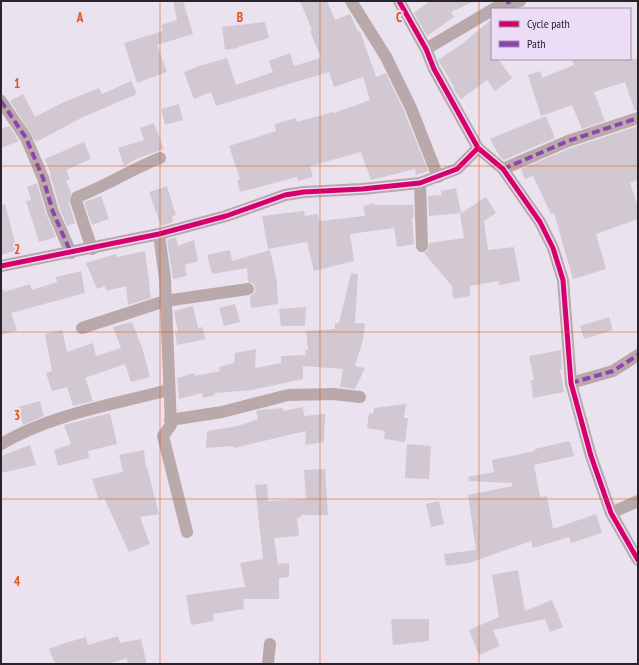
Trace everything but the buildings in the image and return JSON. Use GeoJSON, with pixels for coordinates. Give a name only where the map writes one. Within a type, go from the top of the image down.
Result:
{"type":"FeatureCollection","features":[{"type":"Feature","properties":{"kind":"street"},"geometry":{"type":"LineString","coordinates":[[351,1],[386,57],[411,108],[438,178]]}},
{"type":"Feature","properties":{"kind":"street"},"geometry":{"type":"LineString","coordinates":[[399,1],[426,49],[434,69],[478,148],[503,169],[540,222],[553,248],[563,280],[571,383],[591,456],[611,513],[638,560]]}},
{"type":"Feature","properties":{"kind":"street"},"geometry":{"type":"LineString","coordinates":[[496,8],[512,2]]}},
{"type":"Feature","properties":{"kind":"street"},"geometry":{"type":"LineString","coordinates":[[426,49],[491,10]]}},
{"type":"Feature","properties":{"kind":"street"},"geometry":{"type":"LineString","coordinates":[[1,101],[26,138],[43,178],[53,212],[71,253]]}},
{"type":"Feature","properties":{"kind":"street"},"geometry":{"type":"LineString","coordinates":[[503,169],[568,141],[638,118]]}},
{"type":"Feature","properties":{"kind":"street"},"geometry":{"type":"LineString","coordinates":[[1,266],[92,249],[159,234],[226,216],[285,195],[304,192],[362,189],[420,183],[438,178],[457,169],[478,148]]}},
{"type":"Feature","properties":{"kind":"street"},"geometry":{"type":"LineString","coordinates":[[92,249],[76,201],[77,197],[98,188],[142,165],[160,158]]}},
{"type":"Feature","properties":{"kind":"street"},"geometry":{"type":"LineString","coordinates":[[420,183],[422,246]]}},
{"type":"Feature","properties":{"kind":"street"},"geometry":{"type":"LineString","coordinates":[[159,234],[165,272],[170,420],[170,427],[163,436],[187,532]]}},
{"type":"Feature","properties":{"kind":"street"},"geometry":{"type":"LineString","coordinates":[[82,328],[165,301],[248,289]]}},
{"type":"Feature","properties":{"kind":"street"},"geometry":{"type":"LineString","coordinates":[[571,383],[613,371],[638,355]]}},
{"type":"Feature","properties":{"kind":"street"},"geometry":{"type":"LineString","coordinates":[[1,444],[20,432],[42,423],[168,390]]}},
{"type":"Feature","properties":{"kind":"street"},"geometry":{"type":"LineString","coordinates":[[170,420],[222,412],[288,395],[333,394],[360,397]]}},
{"type":"Feature","properties":{"kind":"street"},"geometry":{"type":"LineString","coordinates":[[611,513],[638,501]]}},
{"type":"Feature","properties":{"kind":"street"},"geometry":{"type":"LineString","coordinates":[[268,664],[270,644]]}},
{"type":"Feature","properties":{"kind":"marked path"},"geometry":{"type":"LineString","coordinates":[[1,101],[26,138],[43,178],[53,212],[71,253]]}},
{"type":"Feature","properties":{"kind":"marked path"},"geometry":{"type":"LineString","coordinates":[[503,169],[568,141],[638,118]]}},
{"type":"Feature","properties":{"kind":"marked path"},"geometry":{"type":"LineString","coordinates":[[571,383],[613,371],[638,355]]}},
{"type":"Feature","properties":{"kind":"cycle path"},"geometry":{"type":"LineString","coordinates":[[399,1],[426,49],[434,69],[478,148],[503,169],[540,222],[553,248],[563,280],[571,383],[591,456],[611,513],[638,560]]}},
{"type":"Feature","properties":{"kind":"cycle path"},"geometry":{"type":"LineString","coordinates":[[1,266],[159,234],[226,216],[285,195],[304,192],[362,189],[420,183],[457,169],[478,148]]}}]}
